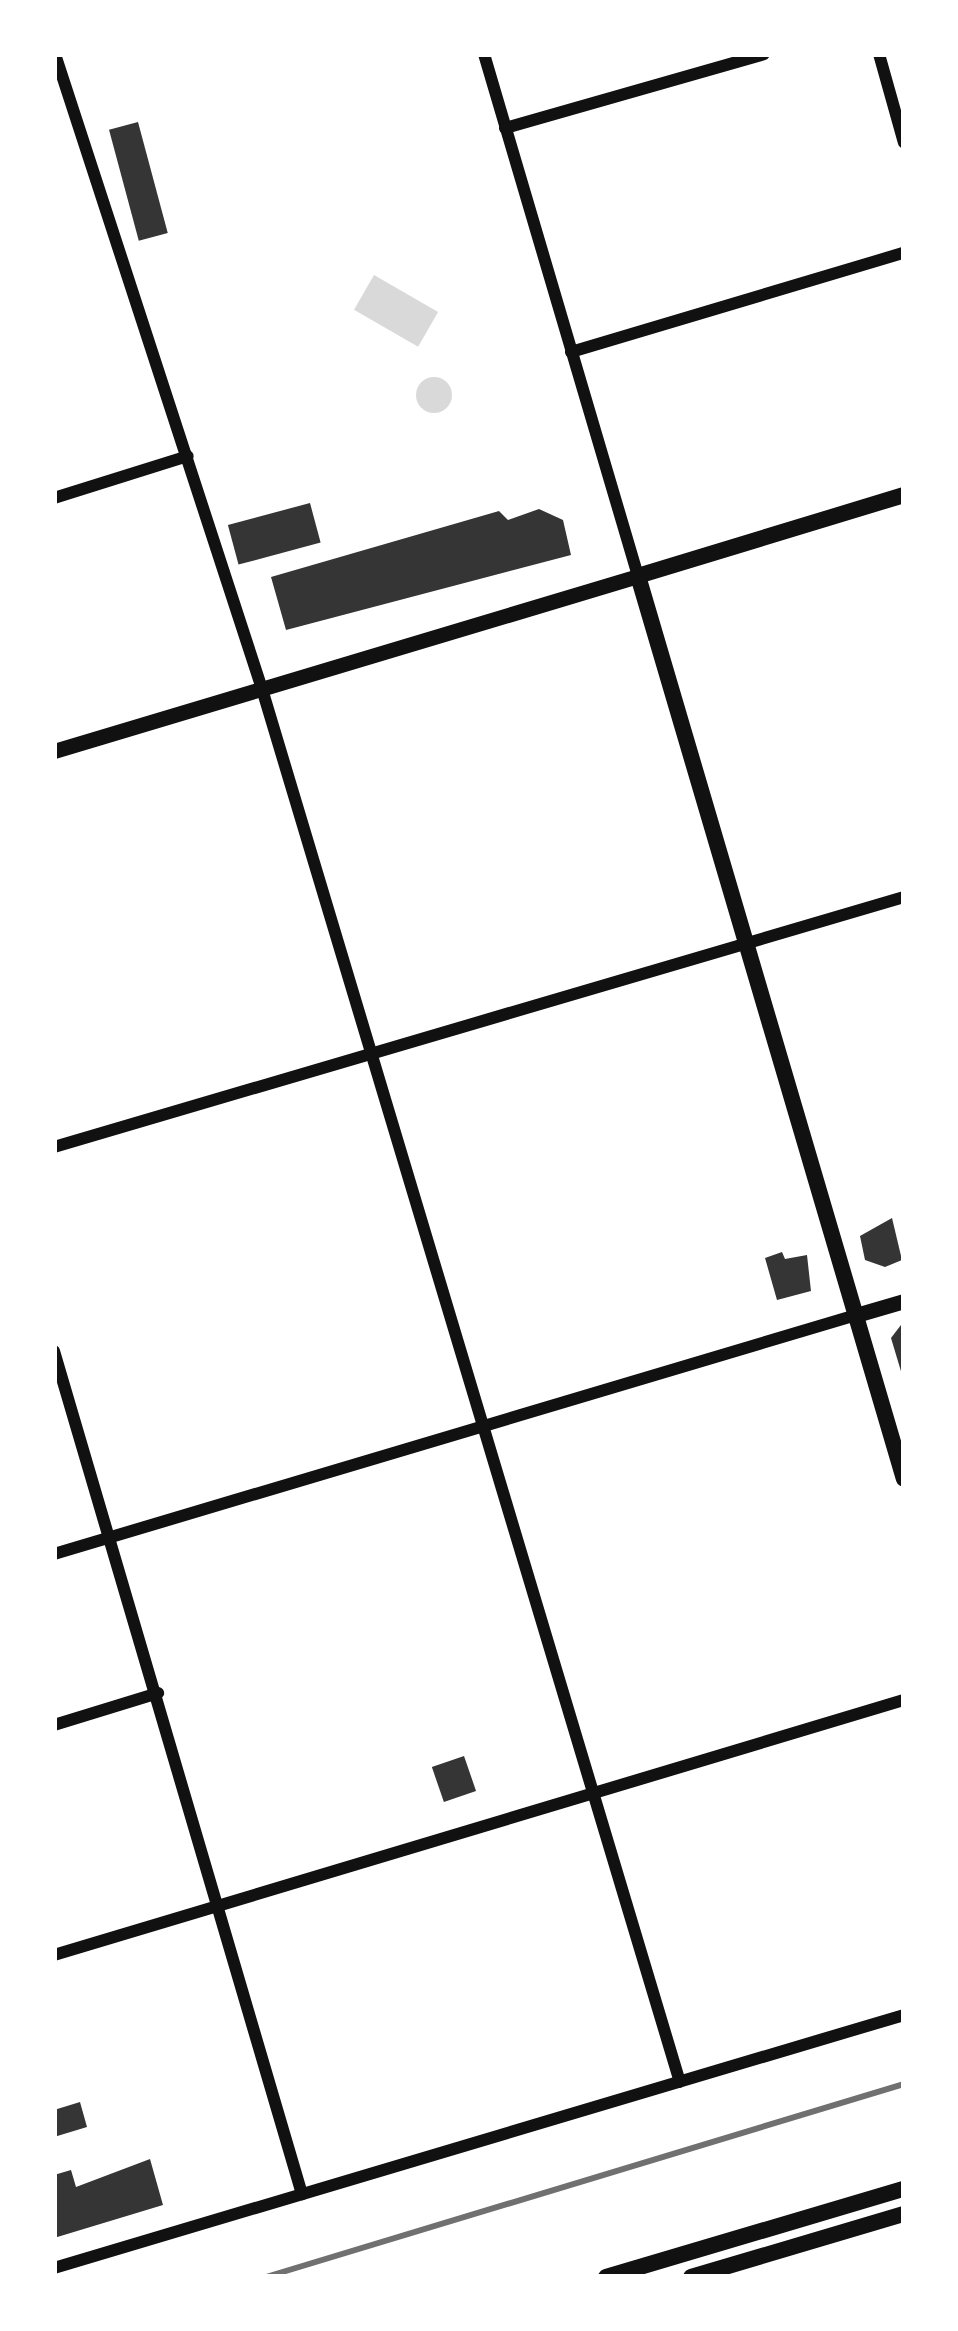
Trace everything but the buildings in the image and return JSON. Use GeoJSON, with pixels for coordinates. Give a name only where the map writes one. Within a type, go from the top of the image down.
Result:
{"type":"FeatureCollection","features":[{"type":"Feature","properties":{"kind":"main road"},"geometry":{"type":"LineString","coordinates":[[904,495],[638,576],[904,1479]]}},
{"type":"Feature","properties":{"kind":"main road"},"geometry":{"type":"LineString","coordinates":[[606,2277],[904,2189]]}},
{"type":"Feature","properties":{"kind":"main road"},"geometry":{"type":"LineString","coordinates":[[691,2277],[737,2270],[904,2214]]}},
{"type":"Feature","properties":{"kind":"street"},"geometry":{"type":"LineString","coordinates":[[55,54],[262,689],[680,2082]]}},
{"type":"Feature","properties":{"kind":"street"},"geometry":{"type":"LineString","coordinates":[[54,751],[638,576],[484,54]]}},
{"type":"Feature","properties":{"kind":"street"},"geometry":{"type":"LineString","coordinates":[[506,128],[764,54]]}},
{"type":"Feature","properties":{"kind":"street"},"geometry":{"type":"LineString","coordinates":[[879,54],[904,143]]}},
{"type":"Feature","properties":{"kind":"street"},"geometry":{"type":"LineString","coordinates":[[572,352],[904,253]]}},
{"type":"Feature","properties":{"kind":"street"},"geometry":{"type":"LineString","coordinates":[[54,498],[188,456]]}},
{"type":"Feature","properties":{"kind":"street"},"geometry":{"type":"LineString","coordinates":[[54,1147],[904,897]]}},
{"type":"Feature","properties":{"kind":"street"},"geometry":{"type":"LineString","coordinates":[[54,1554],[904,1300]]}},
{"type":"Feature","properties":{"kind":"street"},"geometry":{"type":"LineString","coordinates":[[54,1352],[302,2194]]}},
{"type":"Feature","properties":{"kind":"street"},"geometry":{"type":"LineString","coordinates":[[54,1725],[158,1693]]}},
{"type":"Feature","properties":{"kind":"street"},"geometry":{"type":"LineString","coordinates":[[54,1954],[218,1909],[904,1700]]}},
{"type":"Feature","properties":{"kind":"street"},"geometry":{"type":"LineString","coordinates":[[54,2268],[904,2015]]}},
{"type":"Feature","properties":{"kind":"street"},"geometry":{"type":"LineString","coordinates":[[729,2241],[737,2270]]}},
{"type":"Feature","properties":{"kind":"shaded area"},"geometry":{"type":"Polygon","coordinates":[[[374,275],[438,312],[418,347],[354,310],[374,275]]]}},
{"type":"Feature","properties":{"kind":"shaded area"},"geometry":{"type":"Polygon","coordinates":[[[434,377],[447,382],[452,395],[447,408],[434,413],[421,408],[416,395],[421,382],[434,377]]]}},
{"type":"Feature","properties":{"kind":"railway"},"geometry":{"type":"LineString","coordinates":[[266,2277],[904,2084]]}}]}
